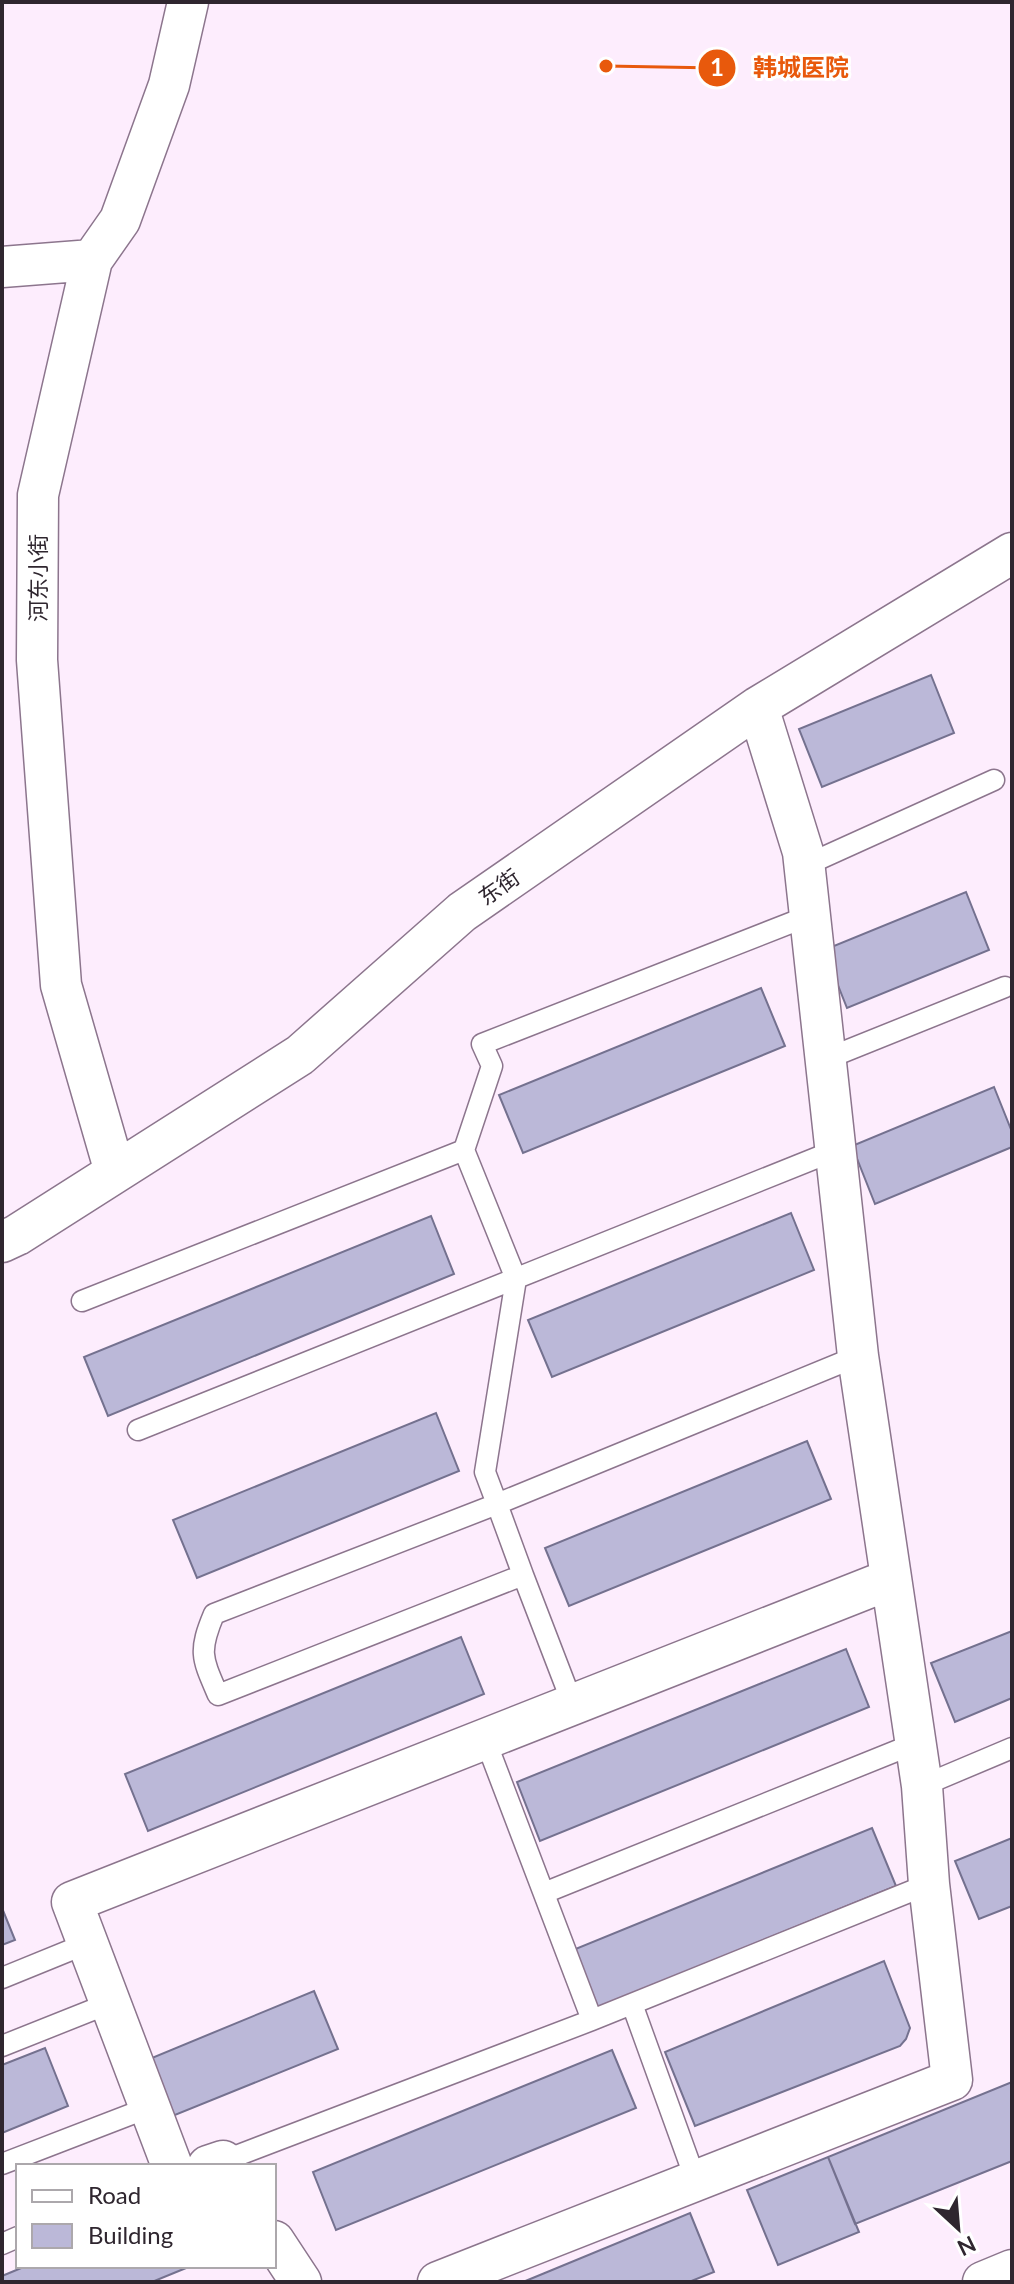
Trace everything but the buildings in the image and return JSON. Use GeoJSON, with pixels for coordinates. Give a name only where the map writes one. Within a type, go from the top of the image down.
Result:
{"type":"FeatureCollection","features":[{"type":"Feature","properties":{"kind":"street","name":"河东小街"},"geometry":{"type":"LineString","coordinates":[[115,1172],[61,985],[37,660],[38,495],[92,260],[120,220],[169,85],[188,2]]}},
{"type":"Feature","properties":{"kind":"street"},"geometry":{"type":"LineString","coordinates":[[2,267],[92,260]]}},
{"type":"Feature","properties":{"kind":"street","name":"东街"},"geometry":{"type":"LineString","coordinates":[[2,1242],[300,1055],[462,912],[758,707],[1012,553]]}},
{"type":"Feature","properties":{"kind":"street"},"geometry":{"type":"LineString","coordinates":[[438,2282],[952,2080],[929,1884],[922,1786],[858,1356],[803,852],[758,707]]}},
{"type":"Feature","properties":{"kind":"street"},"geometry":{"type":"LineString","coordinates":[[171,2164],[72,1902],[891,1579]]}},
{"type":"Feature","properties":{"kind":"street"},"geometry":{"type":"LineString","coordinates":[[276,2244],[301,2282]]}},
{"type":"Feature","properties":{"kind":"street"},"geometry":{"type":"LineString","coordinates":[[983,2282],[1012,2270]]}},
{"type":"Feature","properties":{"kind":"lane"},"geometry":{"type":"LineString","coordinates":[[804,866],[994,780]]}},
{"type":"Feature","properties":{"kind":"lane"},"geometry":{"type":"LineString","coordinates":[[573,1705],[485,1472],[516,1279],[464,1150],[492,1066],[482,1044],[811,915]]}},
{"type":"Feature","properties":{"kind":"lane"},"geometry":{"type":"LineString","coordinates":[[826,1059],[1005,987]]}},
{"type":"Feature","properties":{"kind":"lane"},"geometry":{"type":"LineString","coordinates":[[82,1301],[464,1150]]}},
{"type":"Feature","properties":{"kind":"lane"},"geometry":{"type":"LineString","coordinates":[[138,1430],[836,1150]]}},
{"type":"Feature","properties":{"kind":"lane"},"geometry":{"type":"LineString","coordinates":[[523,1575],[218,1695],[204,1665],[202,1642],[214,1614],[497,1504],[858,1356]]}},
{"type":"Feature","properties":{"kind":"lane"},"geometry":{"type":"LineString","coordinates":[[485,1739],[592,2020]]}},
{"type":"Feature","properties":{"kind":"lane"},"geometry":{"type":"LineString","coordinates":[[544,1893],[916,1743]]}},
{"type":"Feature","properties":{"kind":"lane"},"geometry":{"type":"LineString","coordinates":[[922,1786],[1012,1748]]}},
{"type":"Feature","properties":{"kind":"lane"},"geometry":{"type":"LineString","coordinates":[[219,2164],[592,2020],[929,1884]]}},
{"type":"Feature","properties":{"kind":"lane"},"geometry":{"type":"LineString","coordinates":[[2,1978],[88,1943]]}},
{"type":"Feature","properties":{"kind":"lane"},"geometry":{"type":"LineString","coordinates":[[2,2046],[110,2003]]}},
{"type":"Feature","properties":{"kind":"lane"},"geometry":{"type":"LineString","coordinates":[[632,2004],[696,2181]]}},
{"type":"Feature","properties":{"kind":"lane"},"geometry":{"type":"LineString","coordinates":[[2,2164],[150,2107]]}},
{"type":"Feature","properties":{"kind":"place","name":"韩城医院"},"geometry":{"type":"Point","coordinates":[606,66]}}]}
